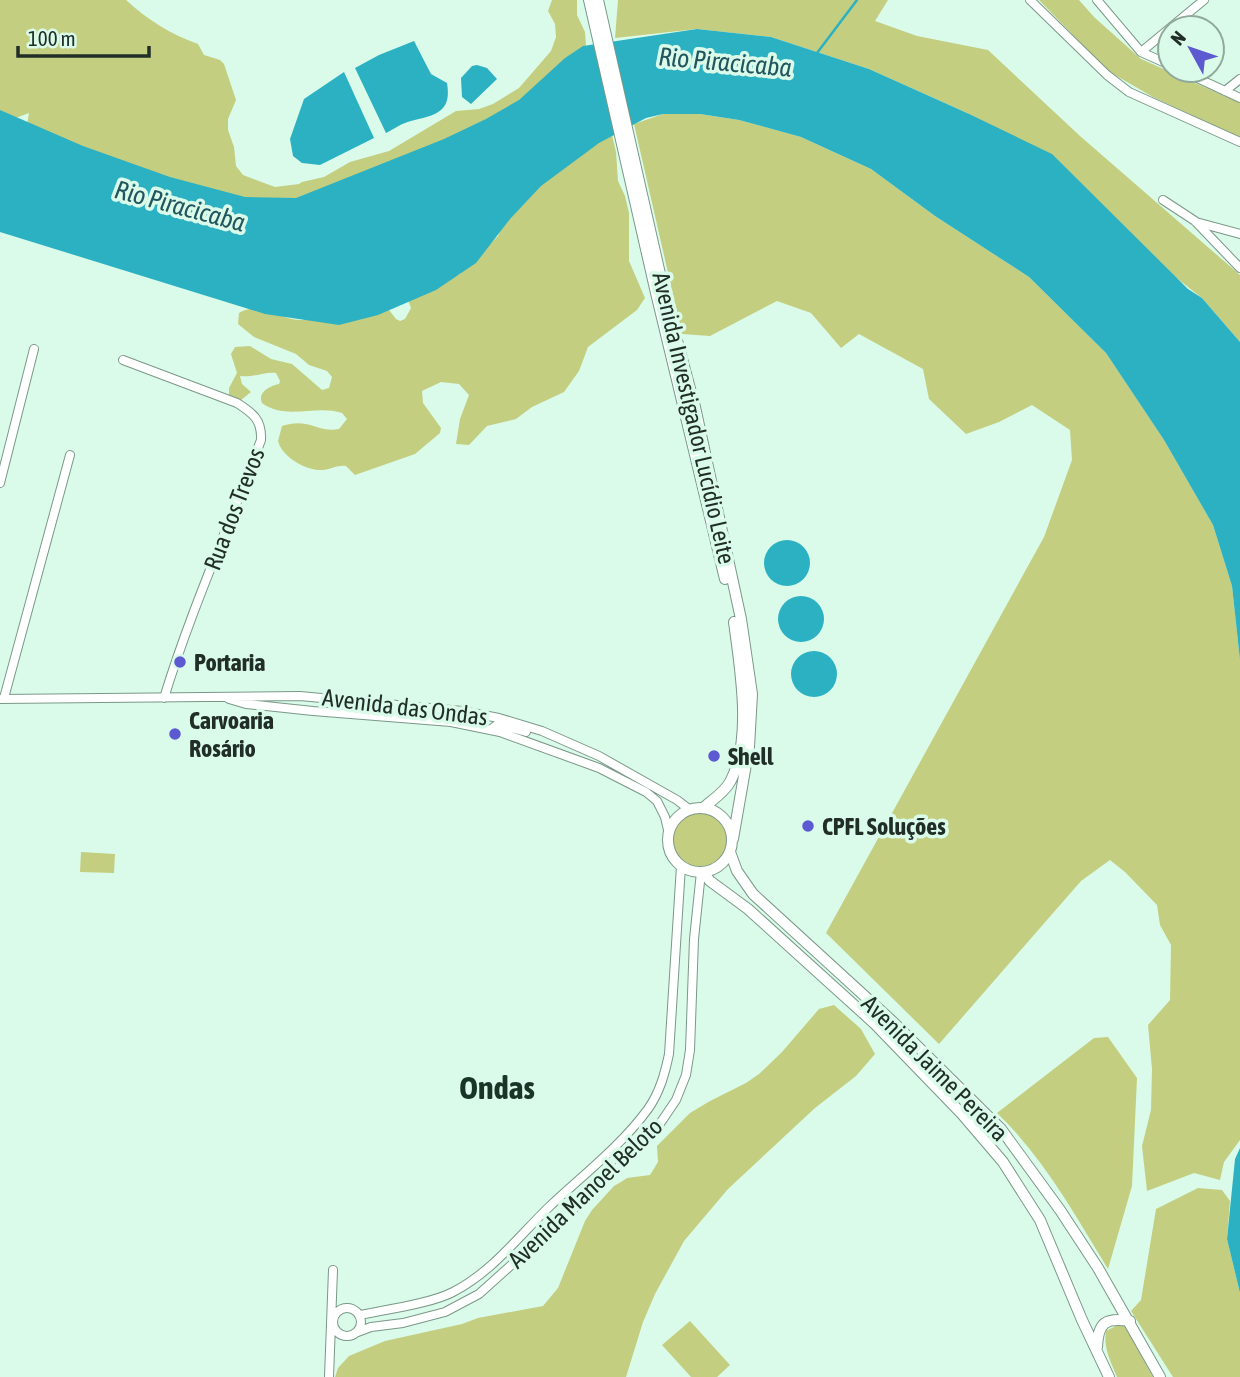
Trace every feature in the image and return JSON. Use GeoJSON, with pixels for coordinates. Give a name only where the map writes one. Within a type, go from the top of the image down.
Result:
{"type":"FeatureCollection","features":[{"type":"Feature","properties":{"kind":"main road","name":"Avenida Investigador Lucídio Leite"},"geometry":{"type":"LineString","coordinates":[[589,0],[600,28],[665,296],[695,407],[741,619],[752,694],[749,747],[733,839]]}},
{"type":"Feature","properties":{"kind":"main road","name":"Avenida Investigador Lucídio Leite"},"geometry":{"type":"LineString","coordinates":[[598,0],[600,28]]}},
{"type":"Feature","properties":{"kind":"main road","name":"Avenida Investigador Lucídio Leite"},"geometry":{"type":"LineString","coordinates":[[627,142],[656,293],[733,614],[740,669],[743,716],[739,759],[729,784],[703,808]]}},
{"type":"Feature","properties":{"kind":"main road"},"geometry":{"type":"LineString","coordinates":[[703,808],[712,810],[727,821],[733,839],[730,852],[720,866],[702,872],[681,866],[673,857],[669,834],[676,819],[690,810],[703,808]]}},
{"type":"Feature","properties":{"kind":"main road","name":"Avenida Jaime Pereira"},"geometry":{"type":"LineString","coordinates":[[730,852],[737,871],[753,894],[893,1022],[1001,1129],[1060,1210],[1130,1321],[1157,1375]]}},
{"type":"Feature","properties":{"kind":"main road","name":"Avenida Jaime Pereira"},"geometry":{"type":"LineString","coordinates":[[702,872],[748,909],[875,1024],[962,1114],[1003,1162],[1040,1220],[1109,1377]]}},
{"type":"Feature","properties":{"kind":"main road"},"geometry":{"type":"LineString","coordinates":[[1096,1350],[1097,1332],[1106,1322],[1116,1319],[1130,1321]]}},
{"type":"Feature","properties":{"kind":"street"},"geometry":{"type":"LineString","coordinates":[[1030,0],[1107,75],[1129,92],[1240,142]]}},
{"type":"Feature","properties":{"kind":"street"},"geometry":{"type":"LineString","coordinates":[[1097,0],[1141,52],[1156,59]]}},
{"type":"Feature","properties":{"kind":"street"},"geometry":{"type":"LineString","coordinates":[[1141,52],[1204,0]]}},
{"type":"Feature","properties":{"kind":"street"},"geometry":{"type":"LineString","coordinates":[[1225,91],[1240,79]]}},
{"type":"Feature","properties":{"kind":"street"},"geometry":{"type":"LineString","coordinates":[[1210,84],[1240,98]]}},
{"type":"Feature","properties":{"kind":"street"},"geometry":{"type":"LineString","coordinates":[[1163,200],[1195,221],[1240,268]]}},
{"type":"Feature","properties":{"kind":"street"},"geometry":{"type":"LineString","coordinates":[[1195,221],[1240,234]]}},
{"type":"Feature","properties":{"kind":"street"},"geometry":{"type":"LineString","coordinates":[[0,483],[34,349]]}},
{"type":"Feature","properties":{"kind":"street","name":"Rua dos Trevos"},"geometry":{"type":"LineString","coordinates":[[123,360],[237,403],[253,412],[260,423],[261,440],[163,698]]}},
{"type":"Feature","properties":{"kind":"street"},"geometry":{"type":"LineString","coordinates":[[2,699],[70,455]]}},
{"type":"Feature","properties":{"kind":"street","name":"Avenida das Ondas"},"geometry":{"type":"LineString","coordinates":[[223,696],[246,704],[443,721],[489,730],[574,758],[646,792],[657,801],[666,817],[669,834]]}},
{"type":"Feature","properties":{"kind":"street"},"geometry":{"type":"LineString","coordinates":[[246,704],[256,700],[292,700],[300,696]]}},
{"type":"Feature","properties":{"kind":"street","name":"Avenida das Ondas"},"geometry":{"type":"LineString","coordinates":[[2,699],[300,696],[453,709],[484,715],[553,736],[599,756],[690,810]]}},
{"type":"Feature","properties":{"kind":"street"},"geometry":{"type":"LineString","coordinates":[[313,711],[319,702],[361,702]]}},
{"type":"Feature","properties":{"kind":"street"},"geometry":{"type":"LineString","coordinates":[[489,730],[498,724],[553,736]]}},
{"type":"Feature","properties":{"kind":"street","name":"Avenida Manoel Beloto"},"geometry":{"type":"LineString","coordinates":[[360,1315],[450,1294],[484,1272],[624,1138],[649,1107],[662,1081],[668,1054],[681,866]]}},
{"type":"Feature","properties":{"kind":"street","name":"Avenida Manoel Beloto"},"geometry":{"type":"LineString","coordinates":[[355,1333],[371,1327],[403,1323],[444,1312],[479,1294],[655,1131],[676,1100],[686,1074],[690,1049],[694,939],[702,872]]}},
{"type":"Feature","properties":{"kind":"street"},"geometry":{"type":"LineString","coordinates":[[329,1377],[332,1270]]}},
{"type":"Feature","properties":{"kind":"street"},"geometry":{"type":"LineString","coordinates":[[343,1308],[352,1308],[360,1315],[360,1327],[355,1333],[341,1335],[334,1328],[331,1319],[343,1308]]}},
{"type":"Feature","properties":{"kind":"green space"},"geometry":{"type":"Polygon","coordinates":[[[0,0],[126,0],[160,26],[198,44],[204,55],[224,64],[236,100],[228,119],[228,130],[234,147],[236,166],[243,175],[275,187],[324,177],[350,162],[389,151],[456,111],[479,109],[493,104],[519,88],[551,51],[556,37],[555,24],[548,11],[552,0],[577,0],[577,15],[585,32],[586,45],[529,112],[261,218],[27,125],[29,113],[13,119],[0,116],[0,0]]]}},
{"type":"Feature","properties":{"kind":"green space"},"geometry":{"type":"Polygon","coordinates":[[[618,0],[888,0],[875,21],[917,36],[988,50],[1080,136],[1240,275],[1240,342],[1202,298],[967,113],[869,69],[771,37],[697,29],[615,38],[618,0]]]}},
{"type":"Feature","properties":{"kind":"green space"},"geometry":{"type":"Polygon","coordinates":[[[1039,0],[1079,0],[1141,59],[1156,66],[1156,84],[1197,84],[1240,103],[1240,138],[1153,97],[1108,71],[1039,0]]]}},
{"type":"Feature","properties":{"kind":"green space"},"geometry":{"type":"Polygon","coordinates":[[[663,114],[700,114],[739,120],[801,137],[871,169],[935,216],[1029,277],[1106,353],[1164,440],[1213,525],[1232,586],[1240,660],[1240,1140],[1224,1162],[1220,1180],[1194,1173],[1147,1191],[1142,1146],[1151,1110],[1152,1069],[1148,1025],[1170,1000],[1171,945],[1160,925],[1157,905],[1110,860],[1081,881],[939,1044],[826,933],[1044,537],[1072,460],[1070,430],[1032,405],[999,422],[966,434],[929,399],[923,369],[859,334],[841,348],[811,313],[777,301],[710,336],[682,334],[634,124],[663,114]]]}},
{"type":"Feature","properties":{"kind":"green space"},"geometry":{"type":"Polygon","coordinates":[[[612,135],[618,181],[629,213],[629,261],[645,298],[637,310],[588,347],[579,371],[564,392],[532,407],[516,419],[487,426],[469,445],[456,444],[460,419],[469,395],[459,384],[441,382],[422,391],[423,403],[441,428],[440,433],[415,454],[355,475],[346,466],[316,470],[302,465],[284,452],[278,441],[282,426],[291,424],[339,429],[347,419],[342,413],[322,410],[281,411],[262,403],[263,393],[279,384],[276,373],[240,376],[242,384],[251,392],[240,401],[229,396],[229,388],[237,373],[231,354],[235,347],[250,346],[271,359],[292,364],[322,390],[329,388],[332,377],[327,371],[309,365],[296,354],[254,337],[238,324],[239,313],[254,309],[302,320],[386,306],[396,319],[405,319],[411,308],[408,300],[460,274],[498,236],[543,174],[612,135]]]}},
{"type":"Feature","properties":{"kind":"green space"},"geometry":{"type":"Polygon","coordinates":[[[700,813],[719,821],[727,840],[719,859],[700,867],[681,859],[673,840],[681,821],[700,813]]]}},
{"type":"Feature","properties":{"kind":"green space"},"geometry":{"type":"Polygon","coordinates":[[[81,852],[115,854],[114,873],[80,872],[81,852]]]}},
{"type":"Feature","properties":{"kind":"green space"},"geometry":{"type":"Polygon","coordinates":[[[834,1005],[861,1029],[875,1054],[856,1076],[815,1108],[728,1189],[684,1241],[643,1322],[626,1377],[335,1377],[338,1368],[349,1356],[385,1341],[478,1318],[543,1306],[558,1288],[585,1221],[614,1186],[627,1178],[650,1175],[658,1162],[657,1146],[690,1113],[759,1074],[819,1009],[834,1005]]]}},
{"type":"Feature","properties":{"kind":"green space"},"geometry":{"type":"Polygon","coordinates":[[[1108,1037],[1137,1078],[1132,1186],[1108,1269],[1044,1167],[997,1113],[1094,1038],[1108,1037]]]}},
{"type":"Feature","properties":{"kind":"green space"},"geometry":{"type":"Polygon","coordinates":[[[1198,1188],[1222,1190],[1230,1201],[1227,1239],[1240,1293],[1240,1377],[1173,1377],[1131,1311],[1141,1300],[1156,1209],[1198,1188]]]}},
{"type":"Feature","properties":{"kind":"green space"},"geometry":{"type":"Polygon","coordinates":[[[690,1321],[730,1365],[717,1377],[691,1377],[662,1345],[690,1321]]]}},
{"type":"Feature","properties":{"kind":"green space"},"geometry":{"type":"Polygon","coordinates":[[[1118,1325],[1125,1326],[1153,1377],[1117,1377],[1108,1355],[1105,1337],[1106,1331],[1118,1325]]]}},
{"type":"Feature","properties":{"kind":"water","name":"Rio Piracicaba"},"geometry":{"type":"Polygon","coordinates":[[[697,29],[771,37],[869,69],[1052,154],[1188,289],[1202,298],[1240,342],[1240,660],[1232,586],[1213,525],[1164,440],[1106,353],[1029,277],[935,216],[871,169],[801,137],[739,120],[700,114],[663,114],[646,118],[599,143],[541,186],[510,219],[476,263],[436,290],[378,315],[339,325],[265,314],[0,232],[0,110],[83,146],[170,177],[245,197],[296,198],[444,139],[486,119],[519,100],[565,58],[583,46],[697,29]]]}},
{"type":"Feature","properties":{"kind":"water"},"geometry":{"type":"Polygon","coordinates":[[[414,41],[431,74],[447,83],[447,101],[440,111],[404,123],[386,133],[355,68],[414,41]]]}},
{"type":"Feature","properties":{"kind":"water"},"geometry":{"type":"Polygon","coordinates":[[[472,66],[487,68],[497,79],[471,104],[462,97],[461,78],[472,66]]]}},
{"type":"Feature","properties":{"kind":"water"},"geometry":{"type":"Polygon","coordinates":[[[344,72],[374,138],[320,165],[302,163],[293,156],[290,139],[304,99],[344,72]]]}},
{"type":"Feature","properties":{"kind":"water"},"geometry":{"type":"Polygon","coordinates":[[[787,540],[804,546],[810,563],[804,580],[787,586],[770,580],[764,563],[770,546],[787,540]]]}},
{"type":"Feature","properties":{"kind":"water"},"geometry":{"type":"Polygon","coordinates":[[[801,596],[818,602],[824,619],[818,636],[801,642],[784,636],[778,619],[784,602],[801,596]]]}},
{"type":"Feature","properties":{"kind":"water"},"geometry":{"type":"Polygon","coordinates":[[[814,651],[831,657],[837,674],[831,691],[814,697],[797,691],[791,674],[797,657],[814,651]]]}},
{"type":"Feature","properties":{"kind":"water"},"geometry":{"type":"Polygon","coordinates":[[[1240,1148],[1240,1293],[1227,1239],[1235,1159],[1240,1148]]]}},
{"type":"Feature","properties":{"kind":"waterway"},"geometry":{"type":"LineString","coordinates":[[817,53],[857,0]]}},
{"type":"Feature","properties":{"kind":"place","name":"Portaria"},"geometry":{"type":"Point","coordinates":[180,662]}},
{"type":"Feature","properties":{"kind":"place","name":"Carvoaria Rosário"},"geometry":{"type":"Point","coordinates":[175,734]}},
{"type":"Feature","properties":{"kind":"place","name":"Shell"},"geometry":{"type":"Point","coordinates":[714,756]}},
{"type":"Feature","properties":{"kind":"place","name":"CPFL Soluções"},"geometry":{"type":"Point","coordinates":[808,826]}},
{"type":"Feature","properties":{"kind":"district","name":"Ondas"},"geometry":{"type":"Point","coordinates":[497,1087]}}]}
